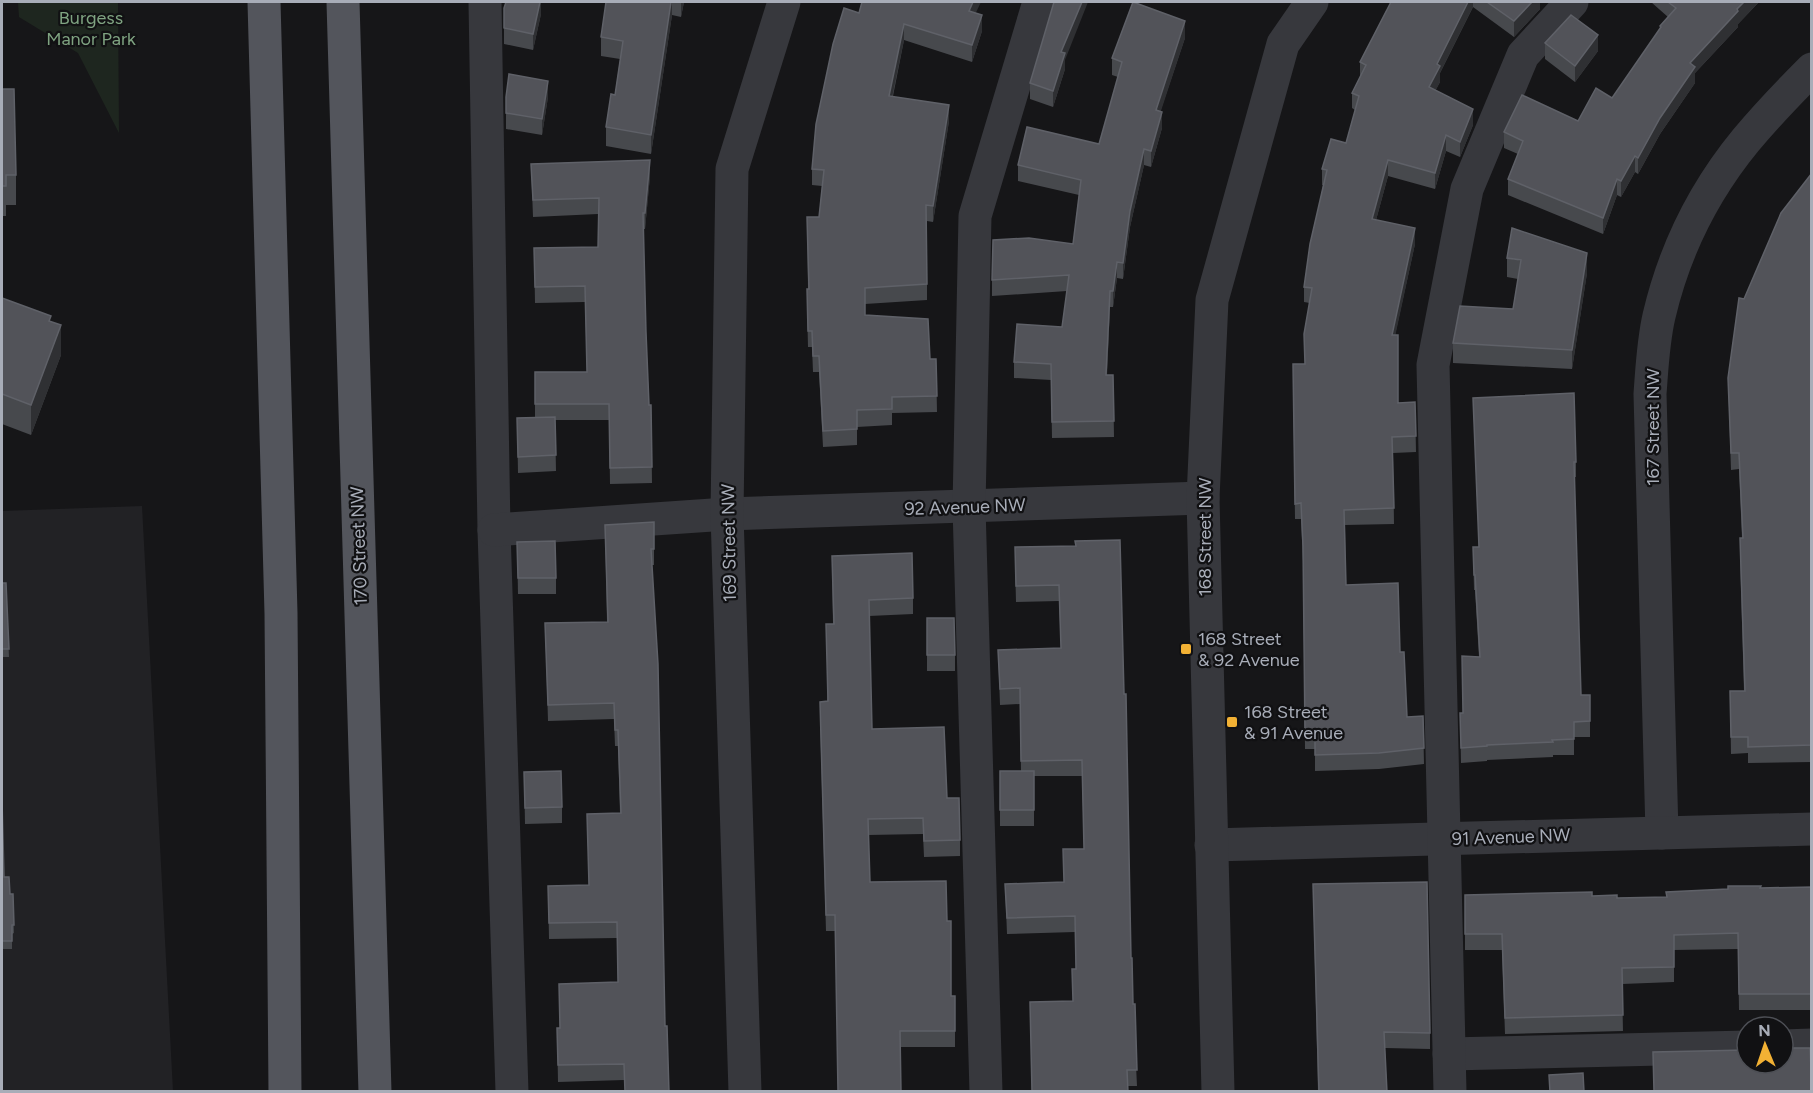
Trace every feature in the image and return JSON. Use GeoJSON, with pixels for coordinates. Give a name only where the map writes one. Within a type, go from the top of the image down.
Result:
{"type":"FeatureCollection","features":[{"type":"Feature","properties":{"kind":"main road"},"geometry":{"type":"LineString","coordinates":[[264,2],[281,613],[285,1092]]}},
{"type":"Feature","properties":{"kind":"main road","name":"170 Street NW"},"geometry":{"type":"LineString","coordinates":[[343,2],[375,1092]]}},
{"type":"Feature","properties":{"kind":"street"},"geometry":{"type":"LineString","coordinates":[[485,2],[494,530],[512,1092]]}},
{"type":"Feature","properties":{"kind":"street","name":"169 Street NW"},"geometry":{"type":"LineString","coordinates":[[745,1092],[727,514],[732,169],[784,2]]}},
{"type":"Feature","properties":{"kind":"street"},"geometry":{"type":"LineString","coordinates":[[986,1092],[969,507],[975,216],[1039,2]]}},
{"type":"Feature","properties":{"kind":"street","name":"168 Street NW"},"geometry":{"type":"LineString","coordinates":[[1218,1092],[1203,498],[1212,300],[1283,44],[1312,2]]}},
{"type":"Feature","properties":{"kind":"street"},"geometry":{"type":"LineString","coordinates":[[1450,1092],[1433,365],[1467,189],[1523,56],[1572,2]]}},
{"type":"Feature","properties":{"kind":"street","name":"167 Street NW"},"geometry":{"type":"LineString","coordinates":[[1662,833],[1650,394],[1659,318],[1682,247],[1709,191],[1745,141],[1812,69]]}},
{"type":"Feature","properties":{"kind":"street","name":"92 Avenue NW"},"geometry":{"type":"LineString","coordinates":[[494,530],[727,514],[1203,498]]}},
{"type":"Feature","properties":{"kind":"street","name":"91 Avenue NW"},"geometry":{"type":"LineString","coordinates":[[1210,845],[1812,829]]}},
{"type":"Feature","properties":{"kind":"street"},"geometry":{"type":"LineString","coordinates":[[1795,1046],[1812,1046]]}},
{"type":"Feature","properties":{"kind":"street"},"geometry":{"type":"LineString","coordinates":[[1449,1054],[1735,1047]]}},
{"type":"Feature","properties":{"kind":"shaded area"},"geometry":{"type":"Polygon","coordinates":[[[142,506],[173,1091],[2,1091],[2,511],[142,506]]]}},
{"type":"Feature","properties":{"kind":"green space","name":"Burgess Manor Park"},"geometry":{"type":"Polygon","coordinates":[[[18,2],[118,2],[119,133],[78,53],[19,17],[18,2]]]}},
{"type":"Feature","properties":{"kind":"building"},"geometry":{"type":"Polygon","coordinates":[[[506,2],[540,2],[533,34],[504,28],[506,2]]]}},
{"type":"Feature","properties":{"kind":"building"},"geometry":{"type":"Polygon","coordinates":[[[606,2],[671,2],[651,135],[606,127],[611,94],[615,95],[623,41],[601,37],[606,2]]]}},
{"type":"Feature","properties":{"kind":"building"},"geometry":{"type":"Polygon","coordinates":[[[862,2],[973,2],[969,11],[982,15],[972,45],[904,24],[889,96],[949,105],[933,206],[926,205],[927,284],[865,288],[865,315],[928,319],[930,359],[936,359],[937,396],[892,397],[892,409],[857,410],[857,429],[823,431],[819,356],[813,356],[812,331],[808,331],[807,217],[819,217],[824,170],[812,169],[816,124],[833,44],[844,8],[859,13],[862,2]]]}},
{"type":"Feature","properties":{"kind":"building"},"geometry":{"type":"Polygon","coordinates":[[[1054,2],[1082,2],[1061,52],[1065,53],[1053,91],[1030,83],[1054,2]]]}},
{"type":"Feature","properties":{"kind":"building"},"geometry":{"type":"Polygon","coordinates":[[[1133,2],[1185,21],[1156,110],[1162,112],[1151,151],[1144,149],[1130,211],[1123,263],[1117,262],[1113,291],[1110,291],[1106,375],[1113,375],[1114,421],[1052,422],[1051,364],[1014,362],[1017,324],[1062,327],[1069,275],[992,280],[993,240],[1029,238],[1073,244],[1081,180],[1018,165],[1027,127],[1099,144],[1122,62],[1112,58],[1133,2]]]}},
{"type":"Feature","properties":{"kind":"building"},"geometry":{"type":"Polygon","coordinates":[[[1391,2],[1468,2],[1437,64],[1440,66],[1429,87],[1473,109],[1460,142],[1446,135],[1435,173],[1388,160],[1372,219],[1415,228],[1392,335],[1398,335],[1398,403],[1415,402],[1416,436],[1392,437],[1394,508],[1344,510],[1346,585],[1398,583],[1400,652],[1404,652],[1407,717],[1423,716],[1424,748],[1379,753],[1315,755],[1315,733],[1305,734],[1303,546],[1301,503],[1295,504],[1293,364],[1305,364],[1304,334],[1312,288],[1304,287],[1310,244],[1327,170],[1322,169],[1331,139],[1346,143],[1359,96],[1352,93],[1366,65],[1360,62],[1391,2]]]}},
{"type":"Feature","properties":{"kind":"building"},"geometry":{"type":"Polygon","coordinates":[[[1487,2],[1532,2],[1514,21],[1487,2]]]}},
{"type":"Feature","properties":{"kind":"building"},"geometry":{"type":"Polygon","coordinates":[[[1668,2],[1744,2],[1690,63],[1695,67],[1660,118],[1638,158],[1635,156],[1621,181],[1617,179],[1603,218],[1508,179],[1523,141],[1504,132],[1522,95],[1578,121],[1596,88],[1612,98],[1660,26],[1676,8],[1668,2]]]}},
{"type":"Feature","properties":{"kind":"building"},"geometry":{"type":"Polygon","coordinates":[[[1571,15],[1598,35],[1575,66],[1545,43],[1571,15]]]}},
{"type":"Feature","properties":{"kind":"building"},"geometry":{"type":"Polygon","coordinates":[[[509,74],[548,81],[542,119],[506,113],[509,74]]]}},
{"type":"Feature","properties":{"kind":"building"},"geometry":{"type":"Polygon","coordinates":[[[2,89],[14,89],[16,175],[6,175],[6,186],[2,186],[2,89]]]}},
{"type":"Feature","properties":{"kind":"building"},"geometry":{"type":"Polygon","coordinates":[[[650,160],[645,213],[643,213],[652,467],[610,468],[609,404],[535,404],[535,372],[587,372],[585,286],[535,287],[534,248],[598,247],[599,198],[533,200],[531,164],[650,160]]]}},
{"type":"Feature","properties":{"kind":"building"},"geometry":{"type":"Polygon","coordinates":[[[1812,173],[1812,745],[1748,747],[1748,737],[1731,737],[1730,691],[1745,691],[1740,538],[1743,538],[1739,453],[1731,453],[1728,378],[1739,298],[1744,299],[1781,213],[1812,173]]]}},
{"type":"Feature","properties":{"kind":"building"},"geometry":{"type":"Polygon","coordinates":[[[1512,228],[1587,253],[1572,350],[1453,343],[1460,306],[1513,309],[1521,260],[1507,258],[1512,228]]]}},
{"type":"Feature","properties":{"kind":"building"},"geometry":{"type":"Polygon","coordinates":[[[2,298],[51,316],[49,321],[61,325],[31,405],[2,394],[2,298]]]}},
{"type":"Feature","properties":{"kind":"building"},"geometry":{"type":"Polygon","coordinates":[[[1574,393],[1581,695],[1590,695],[1590,721],[1574,722],[1574,739],[1461,748],[1462,656],[1480,657],[1473,547],[1479,547],[1473,398],[1574,393]]]}},
{"type":"Feature","properties":{"kind":"building"},"geometry":{"type":"Polygon","coordinates":[[[555,417],[556,455],[518,457],[517,418],[555,417]]]}},
{"type":"Feature","properties":{"kind":"building"},"geometry":{"type":"Polygon","coordinates":[[[654,522],[654,549],[651,549],[658,664],[665,1026],[667,1026],[669,1092],[625,1092],[624,1064],[558,1065],[559,984],[618,982],[617,922],[549,923],[548,886],[589,885],[587,814],[621,813],[618,730],[615,730],[614,703],[548,705],[545,623],[608,622],[605,525],[654,522]]]}},
{"type":"Feature","properties":{"kind":"building"},"geometry":{"type":"Polygon","coordinates":[[[1120,540],[1124,694],[1126,694],[1131,958],[1137,1070],[1127,1070],[1128,1092],[1032,1092],[1030,1002],[1073,1001],[1072,969],[1076,969],[1075,916],[1007,918],[1005,884],[1064,882],[1063,849],[1084,849],[1082,760],[1021,761],[1020,688],[1000,689],[998,650],[1061,648],[1059,585],[1016,586],[1015,547],[1076,546],[1075,541],[1120,540]]]}},
{"type":"Feature","properties":{"kind":"building"},"geometry":{"type":"Polygon","coordinates":[[[555,541],[556,578],[518,578],[517,542],[555,541]]]}},
{"type":"Feature","properties":{"kind":"building"},"geometry":{"type":"Polygon","coordinates":[[[912,553],[913,598],[869,600],[872,729],[944,727],[947,798],[959,798],[960,840],[924,841],[923,818],[868,819],[870,882],[946,881],[947,921],[951,921],[951,996],[955,996],[955,1031],[900,1031],[901,1092],[838,1092],[835,915],[826,915],[820,702],[828,701],[826,624],[834,624],[832,556],[912,553]]]}},
{"type":"Feature","properties":{"kind":"building"},"geometry":{"type":"Polygon","coordinates":[[[2,583],[6,583],[9,649],[2,649],[2,583]]]}},
{"type":"Feature","properties":{"kind":"building"},"geometry":{"type":"Polygon","coordinates":[[[927,618],[954,618],[955,655],[927,655],[927,618]]]}},
{"type":"Feature","properties":{"kind":"building"},"geometry":{"type":"Polygon","coordinates":[[[561,771],[562,807],[525,808],[524,772],[561,771]]]}},
{"type":"Feature","properties":{"kind":"building"},"geometry":{"type":"Polygon","coordinates":[[[1000,771],[1034,771],[1034,810],[1000,810],[1000,771]]]}},
{"type":"Feature","properties":{"kind":"building"},"geometry":{"type":"Polygon","coordinates":[[[2,800],[4,877],[9,877],[10,894],[13,894],[12,941],[2,941],[2,800]]]}},
{"type":"Feature","properties":{"kind":"building"},"geometry":{"type":"Polygon","coordinates":[[[1427,882],[1430,1033],[1384,1032],[1387,1092],[1319,1092],[1313,884],[1427,882]]]}},
{"type":"Feature","properties":{"kind":"building"},"geometry":{"type":"Polygon","coordinates":[[[1728,886],[1812,887],[1812,994],[1739,994],[1738,933],[1674,935],[1674,967],[1622,968],[1623,1015],[1505,1018],[1502,934],[1465,934],[1465,895],[1592,892],[1592,896],[1617,895],[1617,898],[1667,897],[1666,892],[1728,889],[1728,886]]]}},
{"type":"Feature","properties":{"kind":"building"},"geometry":{"type":"Polygon","coordinates":[[[1795,1048],[1810,1048],[1812,1092],[1654,1092],[1653,1052],[1735,1050],[1735,1075],[1795,1075],[1795,1048]]]}},
{"type":"Feature","properties":{"kind":"building"},"geometry":{"type":"Polygon","coordinates":[[[1583,1073],[1584,1092],[1550,1092],[1549,1075],[1583,1073]]]}},
{"type":"Feature","properties":{"kind":"place","name":"168 Street & 92 Avenue"},"geometry":{"type":"Point","coordinates":[1186,649]}},
{"type":"Feature","properties":{"kind":"place","name":"168 Street & 91 Avenue"},"geometry":{"type":"Point","coordinates":[1232,722]}}]}
